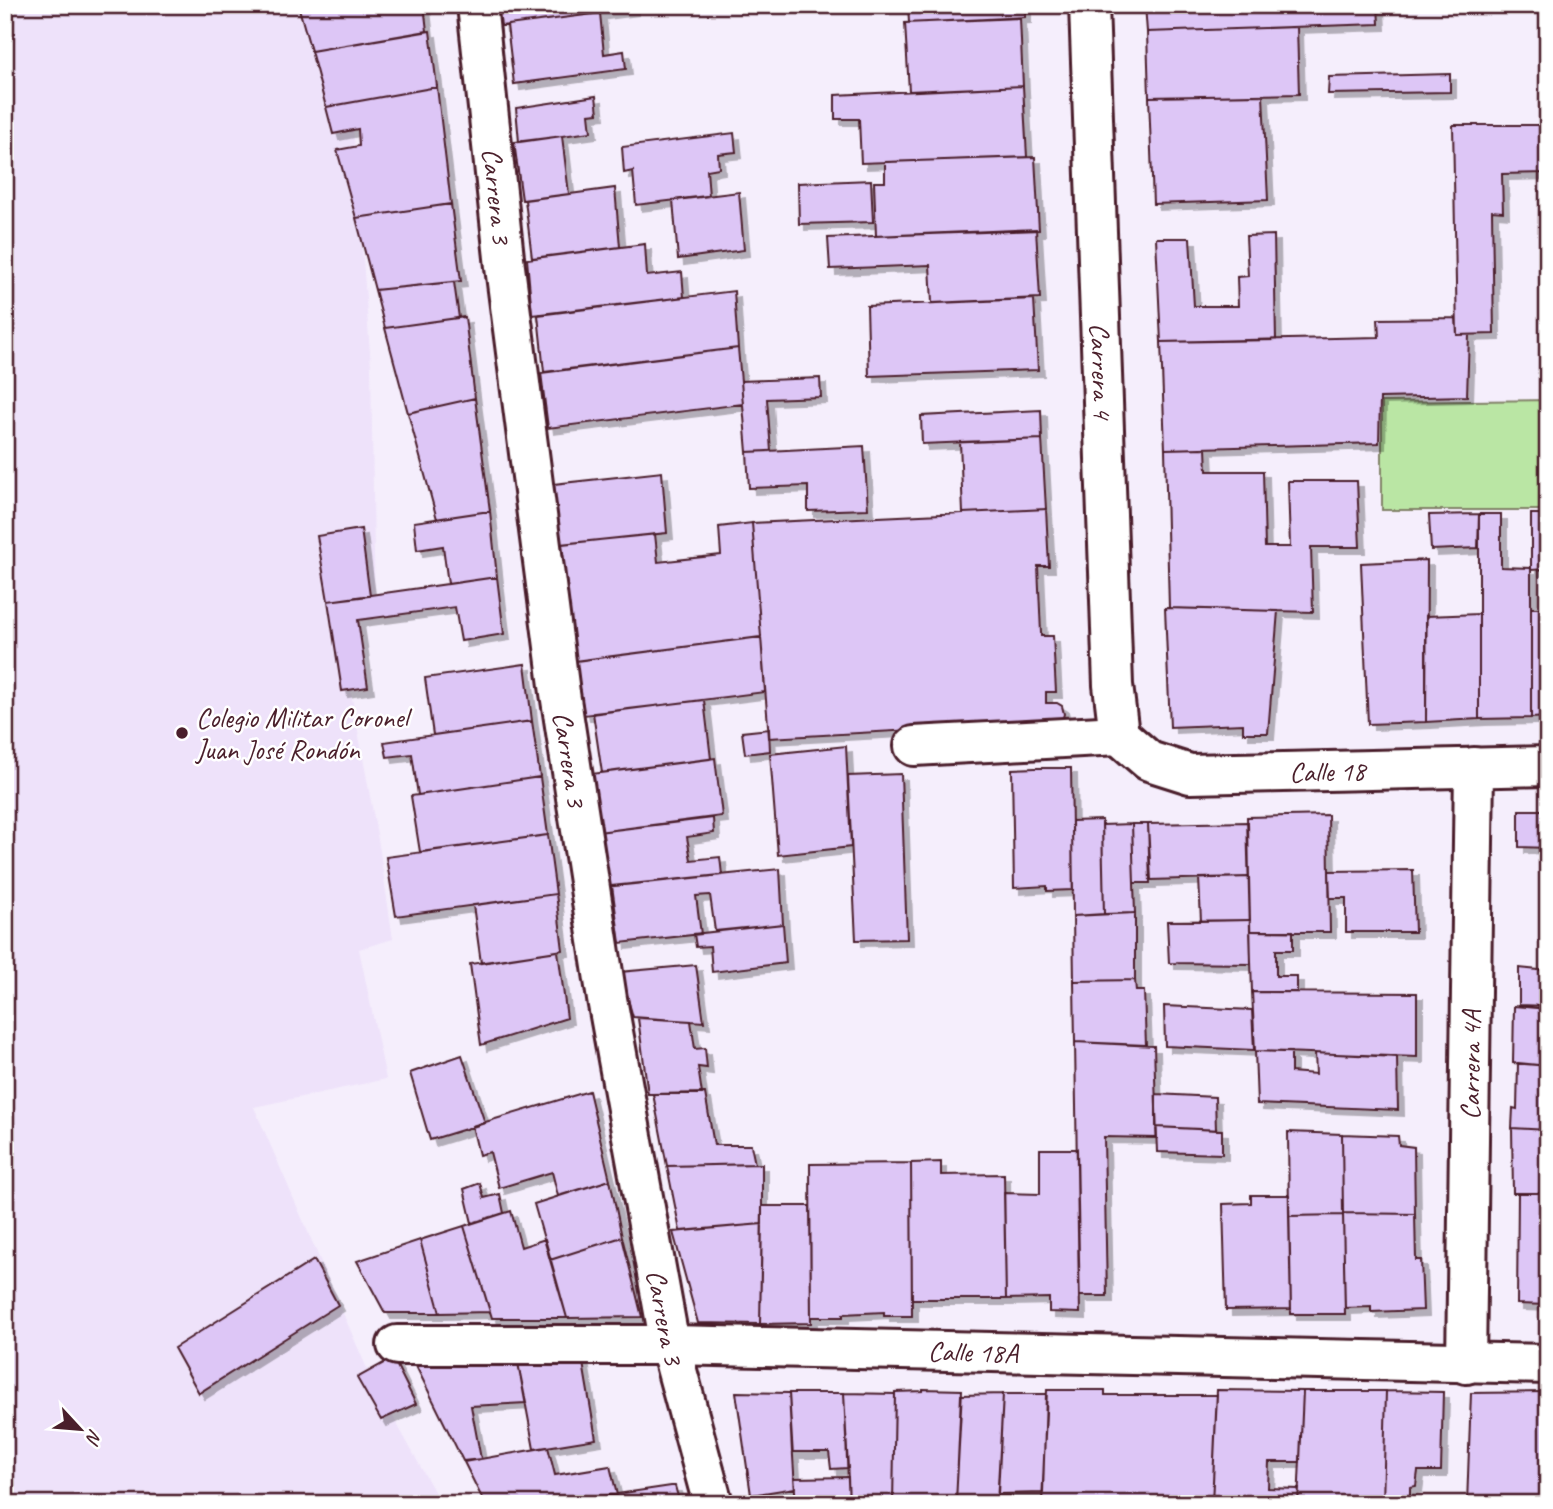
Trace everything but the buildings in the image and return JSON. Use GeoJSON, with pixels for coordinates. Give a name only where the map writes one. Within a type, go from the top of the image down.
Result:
{"type":"FeatureCollection","features":[{"type":"Feature","properties":{"kind":"street","name":"Carrera 3"},"geometry":{"type":"LineString","coordinates":[[477,5],[505,267],[560,693],[607,999],[670,1345],[713,1504]]}},
{"type":"Feature","properties":{"kind":"street","name":"Carrera 4"},"geometry":{"type":"LineString","coordinates":[[1089,5],[1113,685],[1119,735]]}},
{"type":"Feature","properties":{"kind":"street"},"geometry":{"type":"LineString","coordinates":[[914,747],[1119,735]]}},
{"type":"Feature","properties":{"kind":"street","name":"Calle 18"},"geometry":{"type":"LineString","coordinates":[[1119,735],[1149,761],[1190,774],[1548,766]]}},
{"type":"Feature","properties":{"kind":"street","name":"Carrera 4A"},"geometry":{"type":"LineString","coordinates":[[1466,1364],[1474,767]]}},
{"type":"Feature","properties":{"kind":"street","name":"Calle 18A"},"geometry":{"type":"LineString","coordinates":[[397,1345],[670,1345],[1548,1364]]}},
{"type":"Feature","properties":{"kind":"shaded area","name":"Colegio Militar Coronel Juan José Rondón"},"geometry":{"type":"Polygon","coordinates":[[[5,5],[344,5],[371,366],[375,618],[338,622],[379,845],[393,939],[359,949],[386,1079],[254,1107],[368,1371],[441,1504],[5,1504],[5,5]]]}},
{"type":"Feature","properties":{"kind":"green space"},"geometry":{"type":"Polygon","coordinates":[[[1548,400],[1548,510],[1382,510],[1382,402],[1548,400]]]}},
{"type":"Feature","properties":{"kind":"place","name":"Colegio Militar Coronel Juan José Rondón"},"geometry":{"type":"Point","coordinates":[182,733]}}]}
